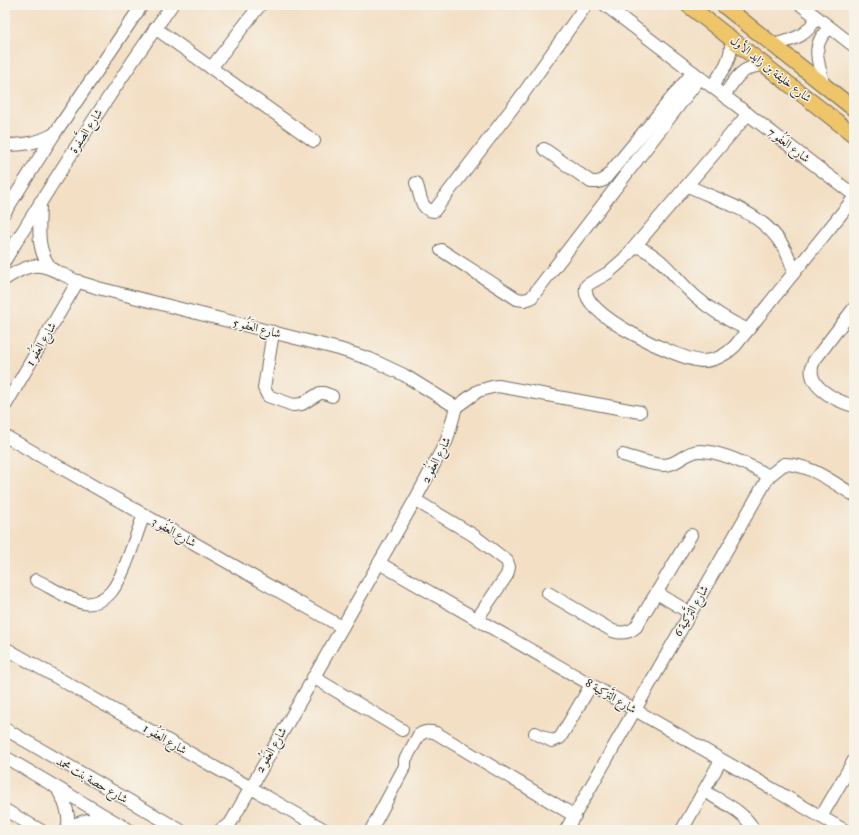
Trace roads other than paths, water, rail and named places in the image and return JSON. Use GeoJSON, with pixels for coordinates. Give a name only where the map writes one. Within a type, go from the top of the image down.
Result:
{"type":"FeatureCollection","features":[{"type":"Feature","properties":{"kind":"main road","name":"شارع خليفة بن زايد الأول"},"geometry":{"type":"LineString","coordinates":[[688,5],[854,135]]}},
{"type":"Feature","properties":{"kind":"main road","name":"شارع خليفة بن زايد الأول"},"geometry":{"type":"LineString","coordinates":[[723,5],[854,109]]}},
{"type":"Feature","properties":{"kind":"street","name":"شارع الصَّفرة"},"geometry":{"type":"LineString","coordinates":[[6,209],[55,133],[142,5]]}},
{"type":"Feature","properties":{"kind":"street","name":"شارع الصَّفرة"},"geometry":{"type":"LineString","coordinates":[[5,260],[40,201],[101,108],[172,5]]}},
{"type":"Feature","properties":{"kind":"street"},"geometry":{"type":"LineString","coordinates":[[210,68],[260,5]]}},
{"type":"Feature","properties":{"kind":"street"},"geometry":{"type":"LineString","coordinates":[[416,183],[420,190],[421,201],[427,209],[434,211],[523,94],[586,5]]}},
{"type":"Feature","properties":{"kind":"street","name":"شارع العَفُو 7"},"geometry":{"type":"LineString","coordinates":[[605,5],[854,195]]}},
{"type":"Feature","properties":{"kind":"street"},"geometry":{"type":"LineString","coordinates":[[801,5],[854,46]]}},
{"type":"Feature","properties":{"kind":"street"},"geometry":{"type":"LineString","coordinates":[[773,45],[803,35],[811,27],[816,17]]}},
{"type":"Feature","properties":{"kind":"street"},"geometry":{"type":"LineString","coordinates":[[155,28],[314,141]]}},
{"type":"Feature","properties":{"kind":"street"},"geometry":{"type":"LineString","coordinates":[[824,86],[817,56],[817,47],[821,36],[830,28]]}},
{"type":"Feature","properties":{"kind":"street"},"geometry":{"type":"LineString","coordinates":[[712,86],[729,61],[731,38]]}},
{"type":"Feature","properties":{"kind":"street"},"geometry":{"type":"LineString","coordinates":[[724,96],[734,79],[743,71],[754,66],[766,65]]}},
{"type":"Feature","properties":{"kind":"street"},"geometry":{"type":"LineString","coordinates":[[544,149],[587,180],[595,183],[604,180],[696,75]]}},
{"type":"Feature","properties":{"kind":"street"},"geometry":{"type":"LineString","coordinates":[[441,250],[517,299],[524,300],[532,298],[696,75]]}},
{"type":"Feature","properties":{"kind":"street"},"geometry":{"type":"LineString","coordinates":[[748,114],[636,246],[608,273],[589,282],[586,287],[587,297],[606,318],[653,344],[702,361],[717,358],[730,350],[748,330],[854,198]]}},
{"type":"Feature","properties":{"kind":"street"},"geometry":{"type":"LineString","coordinates":[[5,144],[29,144],[42,140],[55,133]]}},
{"type":"Feature","properties":{"kind":"street"},"geometry":{"type":"LineString","coordinates":[[688,186],[741,210],[764,223],[782,243],[791,262],[794,273]]}},
{"type":"Feature","properties":{"kind":"street"},"geometry":{"type":"LineString","coordinates":[[40,201],[40,245],[43,257],[51,268]]}},
{"type":"Feature","properties":{"kind":"street"},"geometry":{"type":"LineString","coordinates":[[636,246],[650,252],[662,262],[684,286],[709,307],[748,330]]}},
{"type":"Feature","properties":{"kind":"street","name":"شارع العَفُو 5"},"geometry":{"type":"LineString","coordinates":[[5,279],[16,271],[30,266],[44,266],[78,281],[120,294],[340,349],[375,361],[416,382],[456,407]]}},
{"type":"Feature","properties":{"kind":"street","name":"شارع العَفُو 1"},"geometry":{"type":"LineString","coordinates":[[5,406],[78,281]]}},
{"type":"Feature","properties":{"kind":"street"},"geometry":{"type":"LineString","coordinates":[[854,308],[814,361],[811,371],[820,389],[837,400],[854,406]]}},
{"type":"Feature","properties":{"kind":"street"},"geometry":{"type":"LineString","coordinates":[[273,332],[264,388],[268,396],[293,405],[302,404],[324,393],[332,396]]}},
{"type":"Feature","properties":{"kind":"street"},"geometry":{"type":"LineString","coordinates":[[456,407],[478,391],[498,386],[640,412]]}},
{"type":"Feature","properties":{"kind":"street","name":"شارع العَفُو 2"},"geometry":{"type":"LineString","coordinates":[[226,828],[415,500],[447,440],[456,407]]}},
{"type":"Feature","properties":{"kind":"street","name":"شارع العَفُو 3"},"geometry":{"type":"LineString","coordinates":[[5,436],[342,627]]}},
{"type":"Feature","properties":{"kind":"street"},"geometry":{"type":"LineString","coordinates":[[622,455],[664,465],[675,462],[692,452],[702,451],[738,460],[769,476]]}},
{"type":"Feature","properties":{"kind":"street","name":"شارع التَّزكية 6"},"geometry":{"type":"LineString","coordinates":[[566,830],[769,476],[784,464],[798,465],[805,467],[854,495]]}},
{"type":"Feature","properties":{"kind":"street"},"geometry":{"type":"LineString","coordinates":[[415,500],[473,535],[507,561],[509,567],[507,575],[477,619]]}},
{"type":"Feature","properties":{"kind":"street"},"geometry":{"type":"LineString","coordinates":[[36,580],[84,603],[95,602],[106,597],[115,586],[124,567],[144,515]]}},
{"type":"Feature","properties":{"kind":"street"},"geometry":{"type":"LineString","coordinates":[[548,593],[613,631],[622,633],[630,631],[636,627],[691,536]]}},
{"type":"Feature","properties":{"kind":"street","name":"شارع التَّزكية 8"},"geometry":{"type":"LineString","coordinates":[[379,563],[844,830]]}},
{"type":"Feature","properties":{"kind":"street"},"geometry":{"type":"LineString","coordinates":[[657,593],[690,613]]}},
{"type":"Feature","properties":{"kind":"street","name":"شارع العَفُو 1"},"geometry":{"type":"LineString","coordinates":[[5,648],[325,830]]}},
{"type":"Feature","properties":{"kind":"street"},"geometry":{"type":"LineString","coordinates":[[313,677],[402,730]]}},
{"type":"Feature","properties":{"kind":"street"},"geometry":{"type":"LineString","coordinates":[[535,733],[552,741],[560,738],[591,685]]}},
{"type":"Feature","properties":{"kind":"street","name":"شارع حصة بنت محمد"},"geometry":{"type":"LineString","coordinates":[[5,729],[180,830]]}},
{"type":"Feature","properties":{"kind":"street"},"geometry":{"type":"LineString","coordinates":[[371,830],[406,766],[411,764],[426,740],[426,732],[431,731],[575,816]]}},
{"type":"Feature","properties":{"kind":"street","name":"شارع حصة بنت محمد"},"geometry":{"type":"LineString","coordinates":[[5,757],[129,830]]}},
{"type":"Feature","properties":{"kind":"street"},"geometry":{"type":"LineString","coordinates":[[682,830],[721,760]]}},
{"type":"Feature","properties":{"kind":"street"},"geometry":{"type":"LineString","coordinates":[[821,817],[854,760]]}},
{"type":"Feature","properties":{"kind":"street"},"geometry":{"type":"LineString","coordinates":[[57,788],[65,803],[67,812],[67,829]]}},
{"type":"Feature","properties":{"kind":"street"},"geometry":{"type":"LineString","coordinates":[[704,791],[737,811],[748,827]]}},
{"type":"Feature","properties":{"kind":"street"},"geometry":{"type":"LineString","coordinates":[[5,810],[40,830]]}},
{"type":"Feature","properties":{"kind":"street"},"geometry":{"type":"LineString","coordinates":[[67,829],[75,824],[91,819],[107,818]]}}]}
